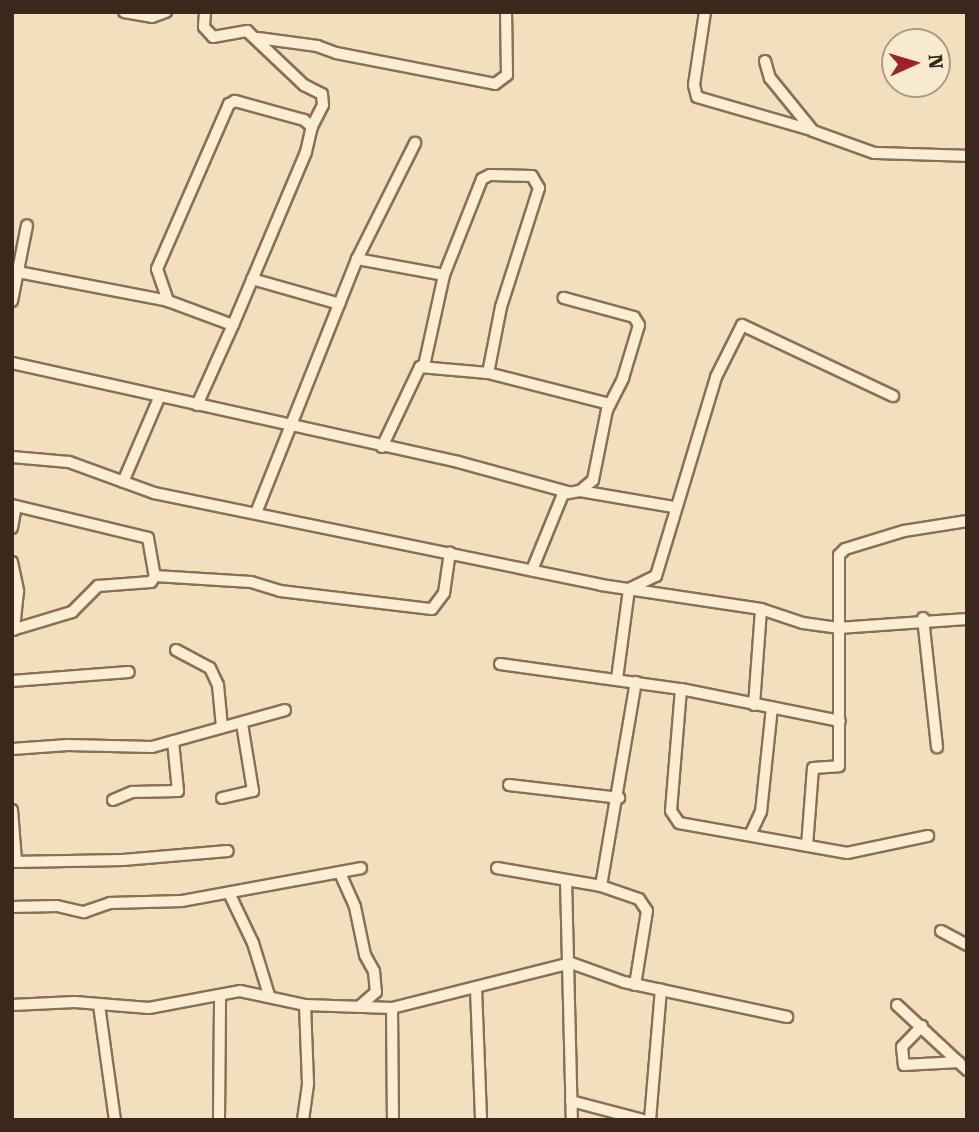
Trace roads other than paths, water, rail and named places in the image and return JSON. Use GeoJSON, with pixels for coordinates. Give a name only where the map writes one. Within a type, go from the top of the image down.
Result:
{"type":"FeatureCollection","features":[{"type":"Feature","properties":{"kind":"street"},"geometry":{"type":"LineString","coordinates":[[124,12],[152,17],[166,12]]}},
{"type":"Feature","properties":{"kind":"street"},"geometry":{"type":"LineString","coordinates":[[197,405],[306,152],[324,97],[279,64],[258,38],[247,31],[214,37],[204,27],[205,12]]}},
{"type":"Feature","properties":{"kind":"street"},"geometry":{"type":"LineString","coordinates":[[258,38],[317,46],[345,55],[495,84],[506,75],[506,12]]}},
{"type":"Feature","properties":{"kind":"street"},"geometry":{"type":"LineString","coordinates":[[705,12],[694,85],[697,97],[813,131],[874,153],[967,156]]}},
{"type":"Feature","properties":{"kind":"street"},"geometry":{"type":"LineString","coordinates":[[765,61],[779,91],[813,131]]}},
{"type":"Feature","properties":{"kind":"street"},"geometry":{"type":"LineString","coordinates":[[146,296],[231,102],[304,120],[312,127]]}},
{"type":"Feature","properties":{"kind":"street"},"geometry":{"type":"LineString","coordinates":[[256,513],[357,259],[415,143]]}},
{"type":"Feature","properties":{"kind":"street"},"geometry":{"type":"LineString","coordinates":[[424,366],[444,275],[482,179],[490,175],[532,176],[539,188],[501,307],[488,373]]}},
{"type":"Feature","properties":{"kind":"street"},"geometry":{"type":"LineString","coordinates":[[12,301],[27,225]]}},
{"type":"Feature","properties":{"kind":"street"},"geometry":{"type":"LineString","coordinates":[[357,259],[444,275]]}},
{"type":"Feature","properties":{"kind":"street"},"geometry":{"type":"LineString","coordinates":[[157,269],[168,301]]}},
{"type":"Feature","properties":{"kind":"street"},"geometry":{"type":"LineString","coordinates":[[18,272],[168,301],[233,325]]}},
{"type":"Feature","properties":{"kind":"street"},"geometry":{"type":"LineString","coordinates":[[252,279],[340,304]]}},
{"type":"Feature","properties":{"kind":"street"},"geometry":{"type":"LineString","coordinates":[[532,570],[563,494],[593,480],[610,404],[630,357],[638,320],[564,298]]}},
{"type":"Feature","properties":{"kind":"street"},"geometry":{"type":"LineString","coordinates":[[629,589],[656,576],[674,507],[716,377],[742,325],[892,396]]}},
{"type":"Feature","properties":{"kind":"street"},"geometry":{"type":"LineString","coordinates":[[12,363],[574,491],[674,507]]}},
{"type":"Feature","properties":{"kind":"street"},"geometry":{"type":"LineString","coordinates":[[382,447],[416,370],[424,366],[488,373],[610,404]]}},
{"type":"Feature","properties":{"kind":"street"},"geometry":{"type":"LineString","coordinates":[[123,482],[159,398]]}},
{"type":"Feature","properties":{"kind":"street"},"geometry":{"type":"LineString","coordinates":[[12,457],[69,462],[154,493],[629,589],[761,609],[838,628],[923,618],[967,619]]}},
{"type":"Feature","properties":{"kind":"street"},"geometry":{"type":"LineString","coordinates":[[12,528],[14,506],[148,538],[155,576],[151,582],[98,586],[72,612],[13,630],[18,591],[12,562]]}},
{"type":"Feature","properties":{"kind":"street"},"geometry":{"type":"LineString","coordinates":[[807,846],[813,768],[839,766],[839,555],[845,549],[904,531],[967,521]]}},
{"type":"Feature","properties":{"kind":"street"},"geometry":{"type":"LineString","coordinates":[[155,576],[251,582],[280,592],[421,610],[439,604],[444,593],[450,552]]}},
{"type":"Feature","properties":{"kind":"street"},"geometry":{"type":"LineString","coordinates":[[617,679],[629,589]]}},
{"type":"Feature","properties":{"kind":"street"},"geometry":{"type":"LineString","coordinates":[[754,705],[761,609]]}},
{"type":"Feature","properties":{"kind":"street"},"geometry":{"type":"LineString","coordinates":[[923,618],[937,747]]}},
{"type":"Feature","properties":{"kind":"street"},"geometry":{"type":"LineString","coordinates":[[176,650],[194,655],[210,668],[218,685],[222,727]]}},
{"type":"Feature","properties":{"kind":"street"},"geometry":{"type":"LineString","coordinates":[[500,664],[681,689],[840,721]]}},
{"type":"Feature","properties":{"kind":"street"},"geometry":{"type":"LineString","coordinates":[[12,681],[129,672]]}},
{"type":"Feature","properties":{"kind":"street"},"geometry":{"type":"LineString","coordinates":[[601,886],[619,798],[636,682]]}},
{"type":"Feature","properties":{"kind":"street"},"geometry":{"type":"LineString","coordinates":[[681,689],[674,819],[847,853],[928,836]]}},
{"type":"Feature","properties":{"kind":"street"},"geometry":{"type":"LineString","coordinates":[[751,833],[761,812],[772,708]]}},
{"type":"Feature","properties":{"kind":"street"},"geometry":{"type":"LineString","coordinates":[[12,750],[68,744],[152,747],[285,710]]}},
{"type":"Feature","properties":{"kind":"street"},"geometry":{"type":"LineString","coordinates":[[222,798],[253,791],[242,724]]}},
{"type":"Feature","properties":{"kind":"street"},"geometry":{"type":"LineString","coordinates":[[113,800],[132,792],[178,791],[173,741]]}},
{"type":"Feature","properties":{"kind":"street"},"geometry":{"type":"LineString","coordinates":[[509,785],[619,798]]}},
{"type":"Feature","properties":{"kind":"street"},"geometry":{"type":"LineString","coordinates":[[12,810],[14,861],[123,860],[228,851]]}},
{"type":"Feature","properties":{"kind":"street"},"geometry":{"type":"LineString","coordinates":[[12,907],[57,906],[83,912],[110,902],[230,895],[361,867]]}},
{"type":"Feature","properties":{"kind":"street"},"geometry":{"type":"LineString","coordinates":[[498,868],[601,886],[639,899],[647,911],[635,985]]}},
{"type":"Feature","properties":{"kind":"street"},"geometry":{"type":"LineString","coordinates":[[340,873],[355,907],[365,955],[374,971],[376,992],[360,1006]]}},
{"type":"Feature","properties":{"kind":"street"},"geometry":{"type":"LineString","coordinates":[[566,880],[571,964],[572,1120]]}},
{"type":"Feature","properties":{"kind":"street"},"geometry":{"type":"LineString","coordinates":[[230,895],[253,943],[269,995]]}},
{"type":"Feature","properties":{"kind":"street"},"geometry":{"type":"LineString","coordinates":[[941,931],[967,946]]}},
{"type":"Feature","properties":{"kind":"street"},"geometry":{"type":"LineString","coordinates":[[12,1006],[45,1001],[149,1008],[220,997],[240,991],[269,995],[305,1005],[392,1008],[571,964],[635,985],[787,1017]]}},
{"type":"Feature","properties":{"kind":"street"},"geometry":{"type":"LineString","coordinates":[[476,988],[481,1120]]}},
{"type":"Feature","properties":{"kind":"street"},"geometry":{"type":"LineString","coordinates":[[650,1120],[661,989]]}},
{"type":"Feature","properties":{"kind":"street"},"geometry":{"type":"LineString","coordinates":[[219,1120],[220,997]]}},
{"type":"Feature","properties":{"kind":"street"},"geometry":{"type":"LineString","coordinates":[[303,1120],[308,1083],[305,1005]]}},
{"type":"Feature","properties":{"kind":"street"},"geometry":{"type":"LineString","coordinates":[[897,1005],[963,1066]]}},
{"type":"Feature","properties":{"kind":"street"},"geometry":{"type":"LineString","coordinates":[[99,1006],[115,1120]]}},
{"type":"Feature","properties":{"kind":"street"},"geometry":{"type":"LineString","coordinates":[[392,1008],[393,1120]]}},
{"type":"Feature","properties":{"kind":"street"},"geometry":{"type":"LineString","coordinates":[[922,1026],[902,1047],[904,1065],[963,1066]]}},
{"type":"Feature","properties":{"kind":"street"},"geometry":{"type":"LineString","coordinates":[[571,1101],[643,1120]]}}]}
